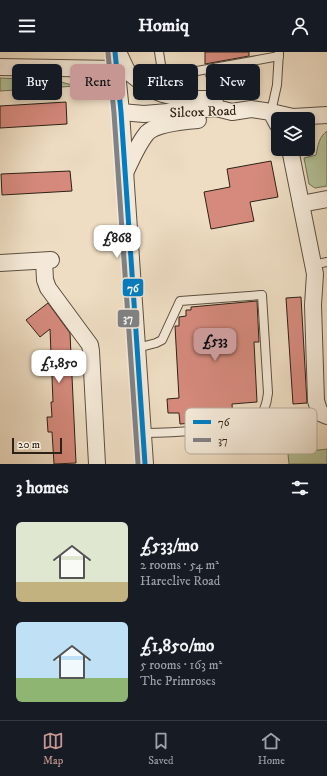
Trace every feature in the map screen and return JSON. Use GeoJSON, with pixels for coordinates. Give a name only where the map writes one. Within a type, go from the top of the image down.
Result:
{"type":"FeatureCollection","features":[{"type":"Feature","properties":{"kind":"street"},"geometry":{"type":"LineString","coordinates":[[117,52],[117,64]]}},
{"type":"Feature","properties":{"kind":"street"},"geometry":{"type":"LineString","coordinates":[[117,52],[127,71],[150,89],[162,94],[183,99],[211,98],[251,109]]}},
{"type":"Feature","properties":{"kind":"street"},"geometry":{"type":"LineString","coordinates":[[0,67],[70,68]]}},
{"type":"Feature","properties":{"kind":"street"},"geometry":{"type":"LineString","coordinates":[[120,100],[145,464]]}},
{"type":"Feature","properties":{"kind":"street","name":"Silcox Road"},"geometry":{"type":"LineString","coordinates":[[121,112],[144,114],[216,108],[232,112],[251,109],[271,117]]}},
{"type":"Feature","properties":{"kind":"street"},"geometry":{"type":"LineString","coordinates":[[125,173],[136,150],[148,132],[165,124],[216,118],[232,112]]}},
{"type":"Feature","properties":{"kind":"street","name":"Silcox Road"},"geometry":{"type":"LineString","coordinates":[[315,116],[327,115]]}},
{"type":"Feature","properties":{"kind":"street"},"geometry":{"type":"LineString","coordinates":[[292,156],[302,204],[320,263],[315,278],[313,305],[321,367],[315,393],[317,406],[320,413],[327,416]]}},
{"type":"Feature","properties":{"kind":"street"},"geometry":{"type":"LineString","coordinates":[[302,204],[327,199]]}},
{"type":"Feature","properties":{"kind":"street"},"geometry":{"type":"LineString","coordinates":[[0,263],[48,260],[45,280],[48,288],[88,341],[91,351],[97,464]]}},
{"type":"Feature","properties":{"kind":"lane"},"geometry":{"type":"LineString","coordinates":[[159,52],[162,70],[197,71],[279,54],[275,112]]}},
{"type":"Feature","properties":{"kind":"lane"},"geometry":{"type":"LineString","coordinates":[[137,348],[156,344],[162,340],[180,301],[262,295],[268,393],[267,402],[263,408]]}},
{"type":"Feature","properties":{"kind":"lane"},"geometry":{"type":"LineString","coordinates":[[143,433],[185,431]]}},
{"type":"Feature","properties":{"kind":"green space"},"geometry":{"type":"Polygon","coordinates":[[[0,78],[12,79],[12,90],[0,91],[0,78]]]}},
{"type":"Feature","properties":{"kind":"green space"},"geometry":{"type":"Polygon","coordinates":[[[62,82],[70,84],[70,86],[62,87],[62,82]]]}},
{"type":"Feature","properties":{"kind":"green space"},"geometry":{"type":"Polygon","coordinates":[[[327,131],[327,186],[315,188],[309,184],[304,158],[316,155],[318,145],[324,133],[327,131]]]}},
{"type":"Feature","properties":{"kind":"green space"},"geometry":{"type":"Polygon","coordinates":[[[327,449],[327,464],[289,464],[288,454],[317,454],[317,450],[327,449]]]}},
{"type":"Feature","properties":{"kind":"building"},"geometry":{"type":"Polygon","coordinates":[[[205,52],[249,52],[249,56],[205,64],[205,52]]]}},
{"type":"Feature","properties":{"kind":"building"},"geometry":{"type":"Polygon","coordinates":[[[66,102],[67,124],[0,128],[0,106],[66,102]]]}},
{"type":"Feature","properties":{"kind":"building"},"geometry":{"type":"Polygon","coordinates":[[[271,161],[278,197],[250,202],[254,221],[211,229],[204,192],[230,187],[227,169],[271,161]]]}},
{"type":"Feature","properties":{"kind":"building"},"geometry":{"type":"Polygon","coordinates":[[[70,171],[72,191],[2,195],[1,174],[70,171]]]}},
{"type":"Feature","properties":{"kind":"building"},"geometry":{"type":"Polygon","coordinates":[[[301,297],[307,403],[293,404],[286,298],[301,297]]]}},
{"type":"Feature","properties":{"kind":"building"},"geometry":{"type":"Polygon","coordinates":[[[257,301],[259,342],[254,342],[257,402],[232,404],[232,408],[185,408],[185,424],[180,424],[179,413],[168,413],[167,399],[179,398],[175,326],[179,326],[179,317],[186,316],[186,310],[191,310],[191,307],[257,301]]]}},
{"type":"Feature","properties":{"kind":"building"},"geometry":{"type":"Polygon","coordinates":[[[48,303],[70,333],[76,463],[54,464],[52,432],[48,432],[47,417],[52,417],[51,402],[53,402],[50,329],[40,337],[26,320],[48,303]]]}},
{"type":"Feature","properties":{"kind":"transit line","name":"76"},"geometry":{"type":"LineString","coordinates":[[115,52],[121,112],[145,464]]}},
{"type":"Feature","properties":{"kind":"transit line","name":"37"},"geometry":{"type":"LineString","coordinates":[[108,53],[114,113],[138,464]]}}]}
